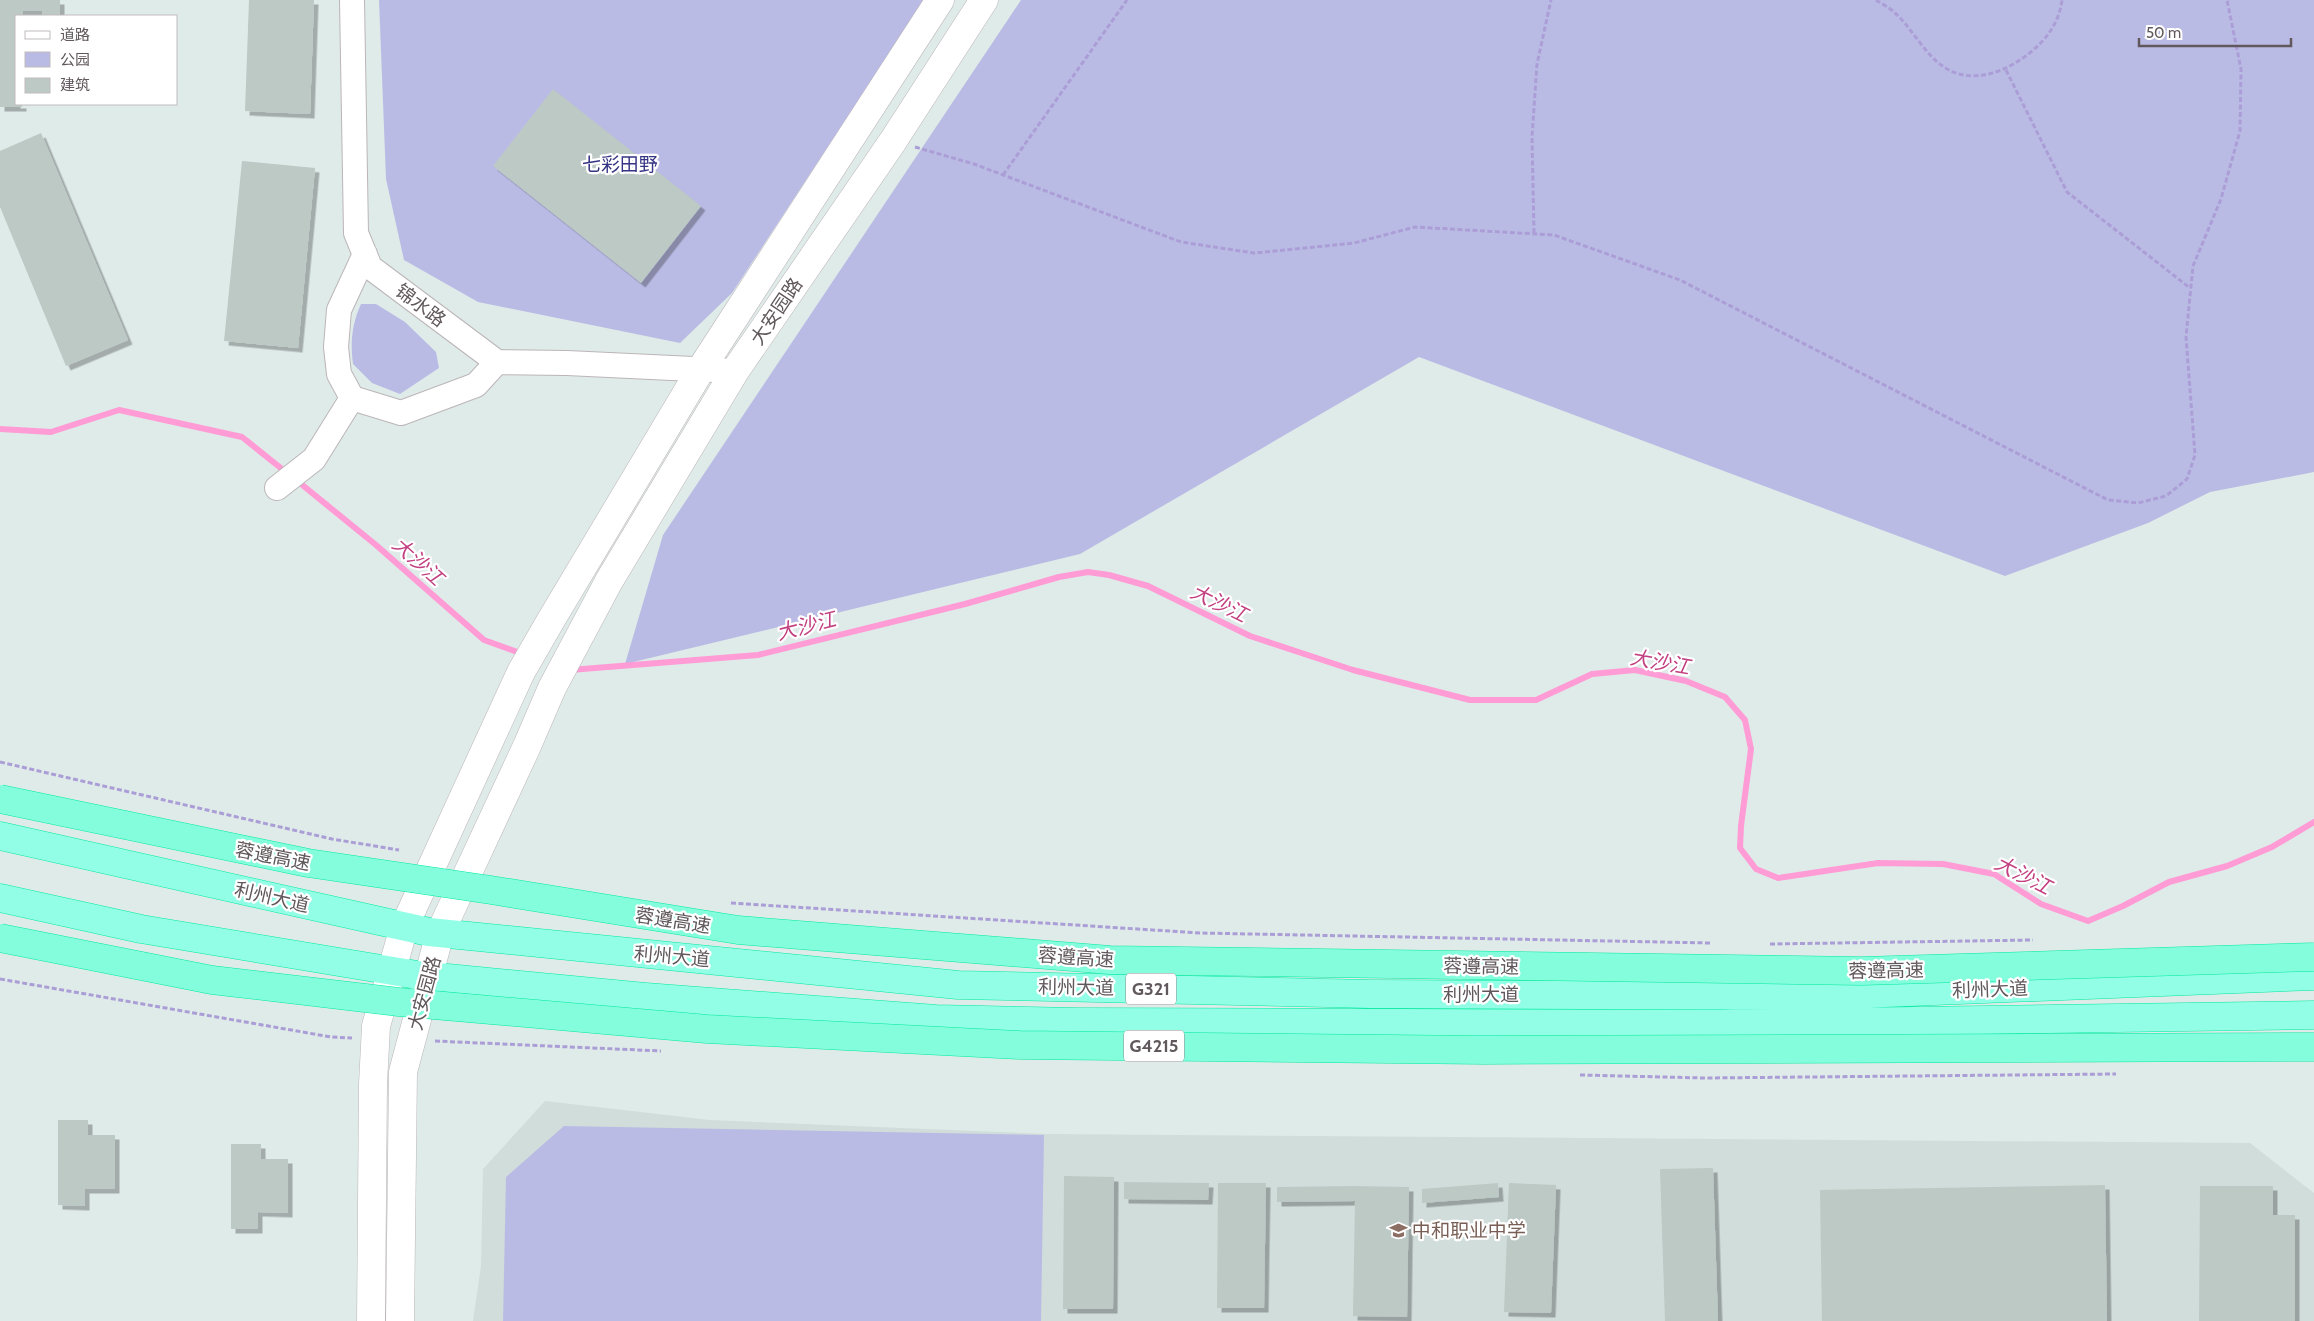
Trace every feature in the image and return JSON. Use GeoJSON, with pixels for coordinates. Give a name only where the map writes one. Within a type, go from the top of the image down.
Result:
{"type":"FeatureCollection","features":[{"type":"Feature","properties":{"kind":"highway","name":"蓉遵高速"},"geometry":{"type":"LineString","coordinates":[[0,799],[308,864],[491,890],[738,930],[1110,960],[1862,971],[2314,957]]}},
{"type":"Feature","properties":{"kind":"highway","name":"利州大道"},"geometry":{"type":"LineString","coordinates":[[0,836],[440,934],[958,985],[1371,994],[1810,996],[2314,976]]}},
{"type":"Feature","properties":{"kind":"highway","name":"利州大道"},"geometry":{"type":"LineString","coordinates":[[0,898],[141,929],[428,977],[645,997],[936,1019],[1067,1022],[1720,1024],[2314,1015]]}},
{"type":"Feature","properties":{"kind":"highway","name":"G4215"},"geometry":{"type":"LineString","coordinates":[[0,938],[212,980],[399,1002],[707,1029],[1020,1045],[1513,1050],[2314,1047]]}},
{"type":"Feature","properties":{"kind":"street","name":"锦水路"},"geometry":{"type":"LineString","coordinates":[[352,0],[356,234],[370,267],[497,362]]}},
{"type":"Feature","properties":{"kind":"street"},"geometry":{"type":"LineString","coordinates":[[371,1321],[373,1084],[376,1026],[404,927],[438,857],[521,672],[551,620],[701,369],[940,0]]}},
{"type":"Feature","properties":{"kind":"street","name":"大安园路"},"geometry":{"type":"LineString","coordinates":[[400,1321],[403,1072],[440,934],[528,746],[552,688],[609,580],[735,371],[893,141],[984,0]]}},
{"type":"Feature","properties":{"kind":"street"},"geometry":{"type":"LineString","coordinates":[[365,254],[339,310],[338,319],[336,347],[339,374],[352,398],[401,413],[476,385],[497,362],[567,363],[735,371]]}},
{"type":"Feature","properties":{"kind":"street"},"geometry":{"type":"LineString","coordinates":[[277,488],[314,459],[352,398]]}},
{"type":"Feature","properties":{"kind":"path"},"geometry":{"type":"LineString","coordinates":[[1003,175],[1127,0]]}},
{"type":"Feature","properties":{"kind":"path"},"geometry":{"type":"LineString","coordinates":[[1534,234],[1532,137],[1537,64],[1551,0]]}},
{"type":"Feature","properties":{"kind":"path"},"geometry":{"type":"LineString","coordinates":[[1876,0],[1895,12],[1943,67],[1961,74],[1984,76],[2006,70],[2039,47],[2060,15],[2062,0]]}},
{"type":"Feature","properties":{"kind":"path"},"geometry":{"type":"LineString","coordinates":[[893,141],[974,164],[1181,242],[1254,253],[1354,243],[1415,227],[1554,235],[1680,280],[2108,500],[2138,503],[2166,496],[2187,479],[2195,455],[2186,337],[2193,266],[2221,199],[2240,131],[2241,69],[2227,0]]}},
{"type":"Feature","properties":{"kind":"path"},"geometry":{"type":"LineString","coordinates":[[2006,70],[2067,192],[2191,289]]}},
{"type":"Feature","properties":{"kind":"path"},"geometry":{"type":"LineString","coordinates":[[0,762],[332,839],[438,857]]}},
{"type":"Feature","properties":{"kind":"path"},"geometry":{"type":"LineString","coordinates":[[724,902],[1200,933],[1714,943]]}},
{"type":"Feature","properties":{"kind":"path"},"geometry":{"type":"LineString","coordinates":[[1763,944],[2039,940]]}},
{"type":"Feature","properties":{"kind":"shaded area","name":"中和职业中学"},"geometry":{"type":"Polygon","coordinates":[[[545,1101],[710,1120],[1047,1134],[2250,1143],[2314,1193],[2314,1321],[473,1321],[481,1266],[483,1169],[545,1101]]]}},
{"type":"Feature","properties":{"kind":"green space","name":"七彩田野"},"geometry":{"type":"Polygon","coordinates":[[[379,0],[924,0],[732,293],[680,343],[478,302],[404,260],[386,179],[379,0]]]}},
{"type":"Feature","properties":{"kind":"green space"},"geometry":{"type":"Polygon","coordinates":[[[1021,0],[2314,0],[2314,472],[2210,492],[2148,523],[2005,576],[1419,357],[1080,554],[625,664],[663,535],[1021,0]]]}},
{"type":"Feature","properties":{"kind":"green space"},"geometry":{"type":"Polygon","coordinates":[[[361,304],[376,304],[405,322],[436,352],[439,368],[400,394],[372,383],[353,364],[353,333],[361,304]]]}},
{"type":"Feature","properties":{"kind":"green space"},"geometry":{"type":"Polygon","coordinates":[[[564,1126],[1044,1135],[1041,1321],[503,1321],[506,1177],[564,1126]]]}},
{"type":"Feature","properties":{"kind":"building"},"geometry":{"type":"Polygon","coordinates":[[[0,0],[60,0],[60,15],[42,15],[42,11],[23,11],[23,15],[15,15],[15,105],[22,105],[22,107],[0,107],[0,0]]]}},
{"type":"Feature","properties":{"kind":"building"},"geometry":{"type":"Polygon","coordinates":[[[249,0],[314,0],[310,114],[245,111],[249,0]]]}},
{"type":"Feature","properties":{"kind":"building"},"geometry":{"type":"Polygon","coordinates":[[[553,89],[701,206],[641,283],[493,166],[553,89]]]}},
{"type":"Feature","properties":{"kind":"building"},"geometry":{"type":"Polygon","coordinates":[[[41,133],[128,340],[66,366],[0,207],[0,151],[41,133]]]}},
{"type":"Feature","properties":{"kind":"building"},"geometry":{"type":"Polygon","coordinates":[[[242,161],[315,168],[298,348],[224,341],[242,161]]]}},
{"type":"Feature","properties":{"kind":"building"},"geometry":{"type":"Polygon","coordinates":[[[58,1120],[88,1120],[88,1135],[115,1135],[115,1189],[85,1189],[85,1206],[58,1205],[58,1120]]]}},
{"type":"Feature","properties":{"kind":"building"},"geometry":{"type":"Polygon","coordinates":[[[231,1144],[261,1144],[261,1159],[288,1159],[288,1213],[258,1212],[258,1229],[231,1229],[231,1144]]]}},
{"type":"Feature","properties":{"kind":"building"},"geometry":{"type":"Polygon","coordinates":[[[1713,1168],[1718,1321],[1665,1321],[1660,1169],[1713,1168]]]}},
{"type":"Feature","properties":{"kind":"building"},"geometry":{"type":"Polygon","coordinates":[[[1064,1176],[1114,1177],[1113,1309],[1063,1309],[1064,1176]]]}},
{"type":"Feature","properties":{"kind":"building"},"geometry":{"type":"Polygon","coordinates":[[[1124,1182],[1209,1183],[1208,1200],[1124,1199],[1124,1182]]]}},
{"type":"Feature","properties":{"kind":"building"},"geometry":{"type":"Polygon","coordinates":[[[1218,1183],[1266,1183],[1264,1308],[1217,1308],[1218,1183]]]}},
{"type":"Feature","properties":{"kind":"building"},"geometry":{"type":"Polygon","coordinates":[[[1498,1183],[1499,1197],[1422,1203],[1422,1189],[1498,1183]]]}},
{"type":"Feature","properties":{"kind":"building"},"geometry":{"type":"Polygon","coordinates":[[[1509,1183],[1556,1185],[1551,1313],[1504,1312],[1509,1183]]]}},
{"type":"Feature","properties":{"kind":"building"},"geometry":{"type":"Polygon","coordinates":[[[2105,1185],[2107,1321],[1822,1321],[1820,1190],[2105,1185]]]}},
{"type":"Feature","properties":{"kind":"building"},"geometry":{"type":"Polygon","coordinates":[[[2200,1186],[2273,1186],[2273,1215],[2295,1215],[2295,1321],[2199,1321],[2200,1186]]]}},
{"type":"Feature","properties":{"kind":"building"},"geometry":{"type":"Polygon","coordinates":[[[1277,1187],[1409,1187],[1407,1317],[1353,1316],[1355,1201],[1277,1202],[1277,1187]]]}},
{"type":"Feature","properties":{"kind":"waterway","name":"大沙江"},"geometry":{"type":"LineString","coordinates":[[0,429],[51,432],[119,410],[242,437],[287,473]]}},
{"type":"Feature","properties":{"kind":"waterway","name":"大沙江"},"geometry":{"type":"LineString","coordinates":[[295,479],[376,545],[484,640],[523,654]]}},
{"type":"Feature","properties":{"kind":"waterway","name":"大沙江"},"geometry":{"type":"LineString","coordinates":[[570,670],[758,655],[965,604],[1059,577],[1088,572],[1109,575],[1148,586],[1250,636],[1353,670],[1470,700],[1536,700],[1592,674],[1635,670],[1686,681],[1725,697],[1745,720],[1751,749],[1740,848],[1756,869],[1778,878],[1878,863],[1943,864],[1994,874],[2041,904],[2088,921],[2123,906],[2169,882],[2227,866],[2272,847],[2314,822]]}},
{"type":"Feature","properties":{"kind":"place","name":"中和职业中学"},"geometry":{"type":"Point","coordinates":[1398,1230]}}]}
